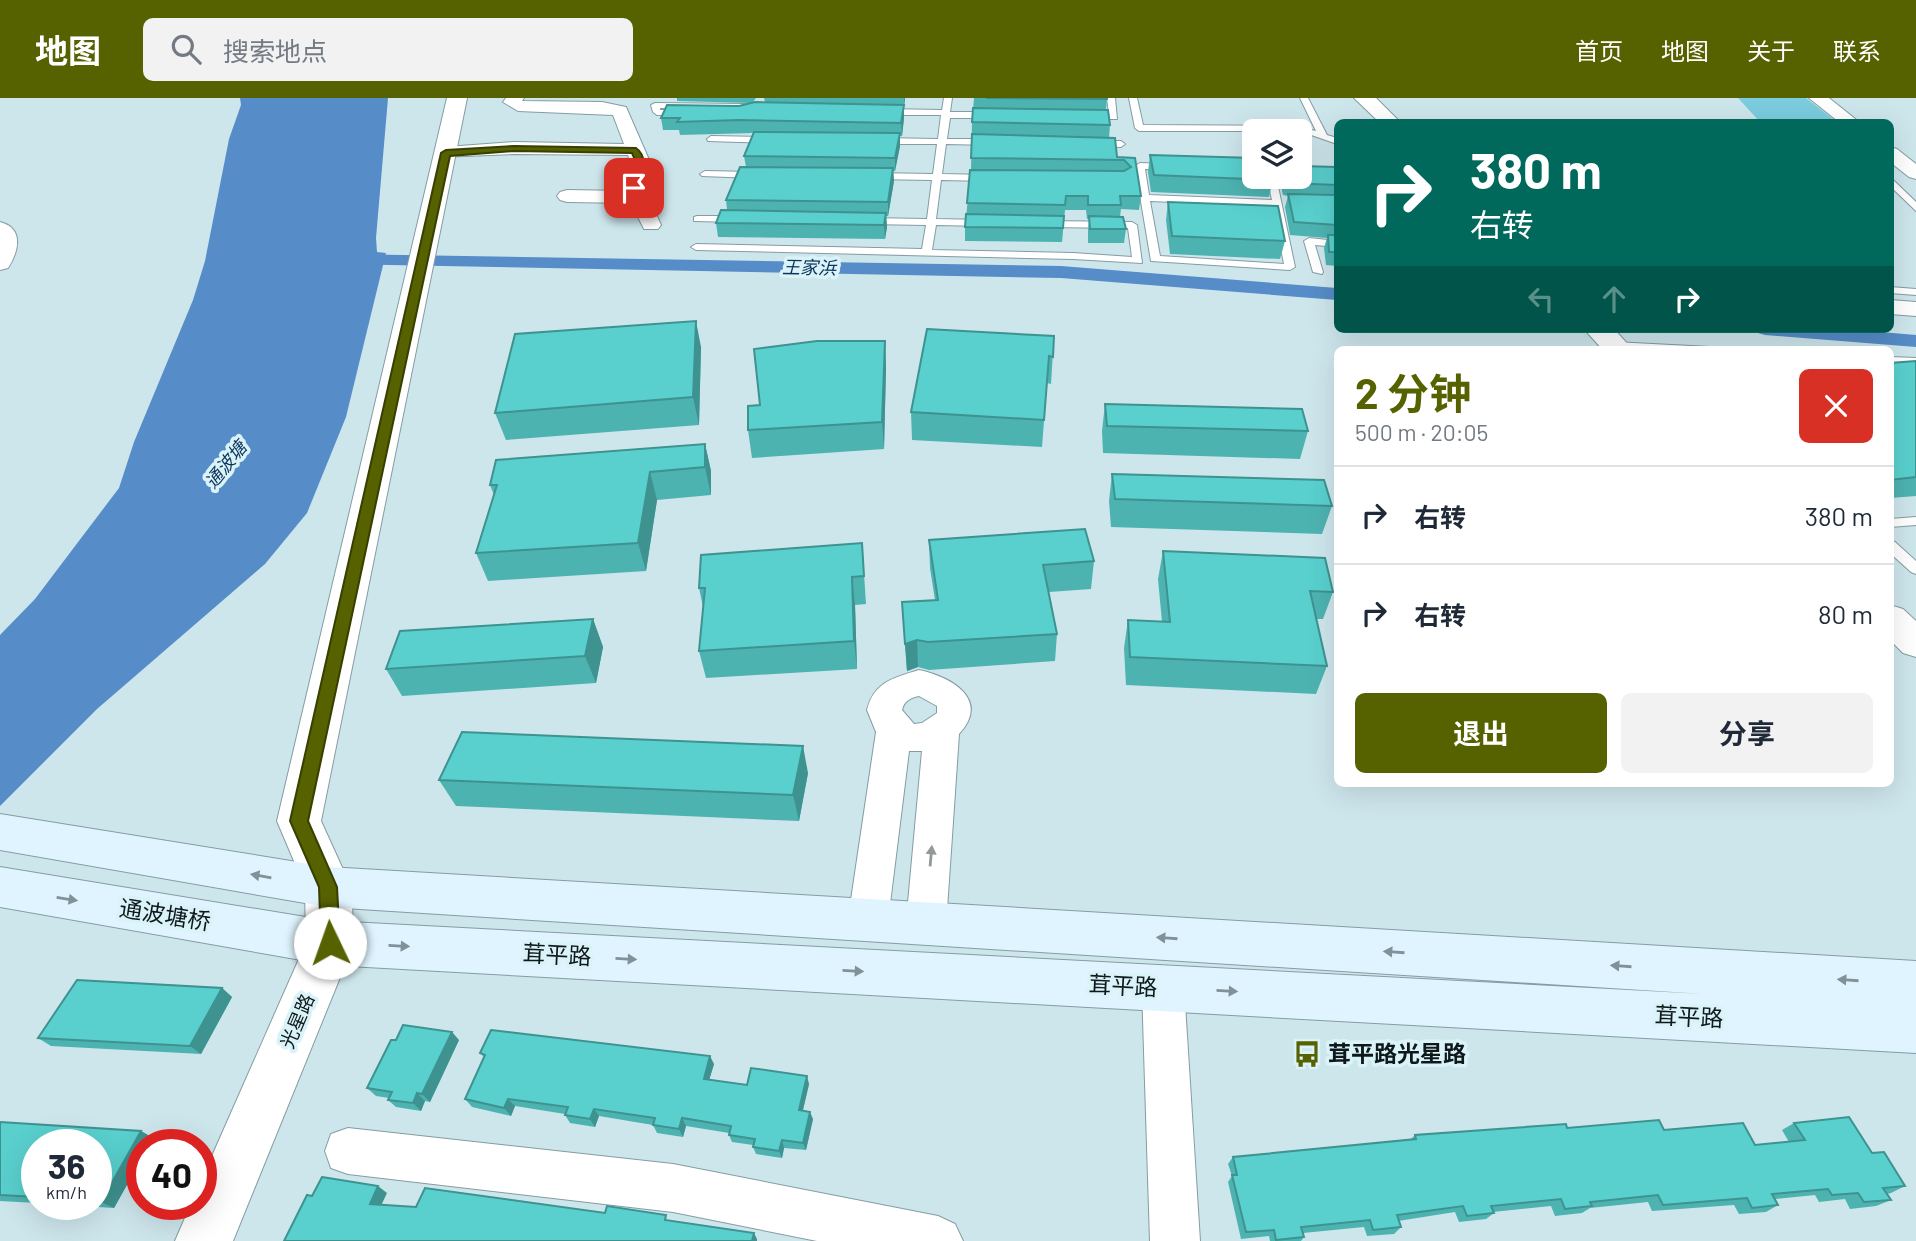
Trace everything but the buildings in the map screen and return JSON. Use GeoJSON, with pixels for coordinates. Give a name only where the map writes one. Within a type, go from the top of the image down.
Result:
{"type":"FeatureCollection","features":[{"type":"Feature","properties":{"kind":"main road"},"geometry":{"type":"LineString","coordinates":[[0,832],[328,887],[1916,984]]}},
{"type":"Feature","properties":{"kind":"main road","name":"通波塘桥"},"geometry":{"type":"LineString","coordinates":[[0,887],[330,943]]}},
{"type":"Feature","properties":{"kind":"main road","name":"茸平路"},"geometry":{"type":"LineString","coordinates":[[330,943],[1916,1029]]}},
{"type":"Feature","properties":{"kind":"street","name":"光星路"},"geometry":{"type":"LineString","coordinates":[[204,1241],[330,943],[328,887],[299,821],[457,98]]}},
{"type":"Feature","properties":{"kind":"street"},"geometry":{"type":"LineString","coordinates":[[515,98],[512,102],[518,106],[589,102],[620,111],[640,162],[634,188],[651,225]]}},
{"type":"Feature","properties":{"kind":"street"},"geometry":{"type":"LineString","coordinates":[[1364,98],[1387,119]]}},
{"type":"Feature","properties":{"kind":"street"},"geometry":{"type":"LineString","coordinates":[[1818,98],[1846,119]]}},
{"type":"Feature","properties":{"kind":"street"},"geometry":{"type":"LineString","coordinates":[[446,153],[514,148],[636,150]]}},
{"type":"Feature","properties":{"kind":"street"},"geometry":{"type":"LineString","coordinates":[[1894,156],[1916,173]]}},
{"type":"Feature","properties":{"kind":"street"},"geometry":{"type":"LineString","coordinates":[[568,196],[638,197]]}},
{"type":"Feature","properties":{"kind":"street"},"geometry":{"type":"LineString","coordinates":[[0,228],[6,233],[7,250],[0,263]]}},
{"type":"Feature","properties":{"kind":"street"},"geometry":{"type":"LineString","coordinates":[[1894,622],[1916,643]]}},
{"type":"Feature","properties":{"kind":"street"},"geometry":{"type":"LineString","coordinates":[[919,683],[942,689],[953,705],[950,723],[942,730],[923,737],[903,735],[894,731],[883,714],[884,705],[897,689],[919,683]]}},
{"type":"Feature","properties":{"kind":"street"},"geometry":{"type":"LineString","coordinates":[[926,924],[942,730]]}},
{"type":"Feature","properties":{"kind":"street"},"geometry":{"type":"LineString","coordinates":[[868,920],[894,731]]}},
{"type":"Feature","properties":{"kind":"street"},"geometry":{"type":"LineString","coordinates":[[1163,988],[1175,1241]]}},
{"type":"Feature","properties":{"kind":"street"},"geometry":{"type":"LineString","coordinates":[[348,1151],[673,1188],[938,1241]]}},
{"type":"Feature","properties":{"kind":"lane"},"geometry":{"type":"LineString","coordinates":[[757,110],[762,98]]}},
{"type":"Feature","properties":{"kind":"lane"},"geometry":{"type":"LineString","coordinates":[[927,252],[948,98]]}},
{"type":"Feature","properties":{"kind":"lane"},"geometry":{"type":"LineString","coordinates":[[1075,117],[1114,117],[1111,98]]}},
{"type":"Feature","properties":{"kind":"lane"},"geometry":{"type":"LineString","coordinates":[[1133,98],[1139,128],[1293,129],[1305,130],[1334,140]]}},
{"type":"Feature","properties":{"kind":"lane"},"geometry":{"type":"LineString","coordinates":[[1304,98],[1324,138]]}},
{"type":"Feature","properties":{"kind":"lane"},"geometry":{"type":"LineString","coordinates":[[757,110],[744,106],[655,105],[657,112],[729,118],[757,110],[770,110]]}},
{"type":"Feature","properties":{"kind":"lane"},"geometry":{"type":"LineString","coordinates":[[878,112],[997,116]]}},
{"type":"Feature","properties":{"kind":"lane"},"geometry":{"type":"LineString","coordinates":[[711,139],[779,140]]}},
{"type":"Feature","properties":{"kind":"lane"},"geometry":{"type":"LineString","coordinates":[[874,141],[997,142]]}},
{"type":"Feature","properties":{"kind":"lane"},"geometry":{"type":"LineString","coordinates":[[1080,143],[1121,144]]}},
{"type":"Feature","properties":{"kind":"lane"},"geometry":{"type":"LineString","coordinates":[[1178,168],[1140,166],[1155,259],[1290,267],[1274,189]]}},
{"type":"Feature","properties":{"kind":"lane"},"geometry":{"type":"LineString","coordinates":[[705,174],[760,175]]}},
{"type":"Feature","properties":{"kind":"lane"},"geometry":{"type":"LineString","coordinates":[[855,176],[1003,178]]}},
{"type":"Feature","properties":{"kind":"lane"},"geometry":{"type":"LineString","coordinates":[[1894,185],[1913,207]]}},
{"type":"Feature","properties":{"kind":"lane"},"geometry":{"type":"LineString","coordinates":[[1145,198],[1289,201]]}},
{"type":"Feature","properties":{"kind":"lane"},"geometry":{"type":"LineString","coordinates":[[1147,214],[1161,214]]}},
{"type":"Feature","properties":{"kind":"lane"},"geometry":{"type":"LineString","coordinates":[[1267,218],[1280,218]]}},
{"type":"Feature","properties":{"kind":"lane"},"geometry":{"type":"LineString","coordinates":[[697,219],[748,219]]}},
{"type":"Feature","properties":{"kind":"lane"},"geometry":{"type":"LineString","coordinates":[[852,221],[998,223]]}},
{"type":"Feature","properties":{"kind":"lane"},"geometry":{"type":"LineString","coordinates":[[696,247],[819,245],[1139,261],[1132,225],[1025,223]]}},
{"type":"Feature","properties":{"kind":"lane"},"geometry":{"type":"LineString","coordinates":[[1318,272],[1309,241],[1334,244]]}},
{"type":"Feature","properties":{"kind":"lane"},"geometry":{"type":"LineString","coordinates":[[1610,340],[1656,346]]}},
{"type":"Feature","properties":{"kind":"lane"},"geometry":{"type":"LineString","coordinates":[[1894,360],[1916,361]]}},
{"type":"Feature","properties":{"kind":"lane"},"geometry":{"type":"LineString","coordinates":[[1894,523],[1916,521]]}},
{"type":"Feature","properties":{"kind":"lane"},"geometry":{"type":"LineString","coordinates":[[1894,549],[1916,569]]}},
{"type":"Feature","properties":{"kind":"shaded area"},"geometry":{"type":"Polygon","coordinates":[[[1738,98],[1806,98],[1833,119],[1757,119],[1738,98]]]}},
{"type":"Feature","properties":{"kind":"water","name":"通波塘"},"geometry":{"type":"Polygon","coordinates":[[[240,98],[388,98],[376,238],[377,252],[386,253],[346,417],[307,513],[265,564],[97,709],[0,806],[0,635],[35,599],[119,488],[134,442],[193,300],[205,261],[229,139],[241,105],[240,98]]]}},
{"type":"Feature","properties":{"kind":"waterway","name":"王家浜"},"geometry":{"type":"LineString","coordinates":[[343,260],[1061,272],[1334,294]]}},
{"type":"Feature","properties":{"kind":"waterway","name":"王家浜"},"geometry":{"type":"LineString","coordinates":[[1815,333],[1916,341]]}},
{"type":"Feature","properties":{"kind":"place","name":"茸平路光星路"},"geometry":{"type":"Point","coordinates":[1307,1054]}},
{"type":"Feature","properties":{"kind":"route"},"geometry":{"type":"LineString","coordinates":[[330,943],[328,887],[299,821],[446,153],[514,148],[636,150],[640,162],[634,188]]}}]}
